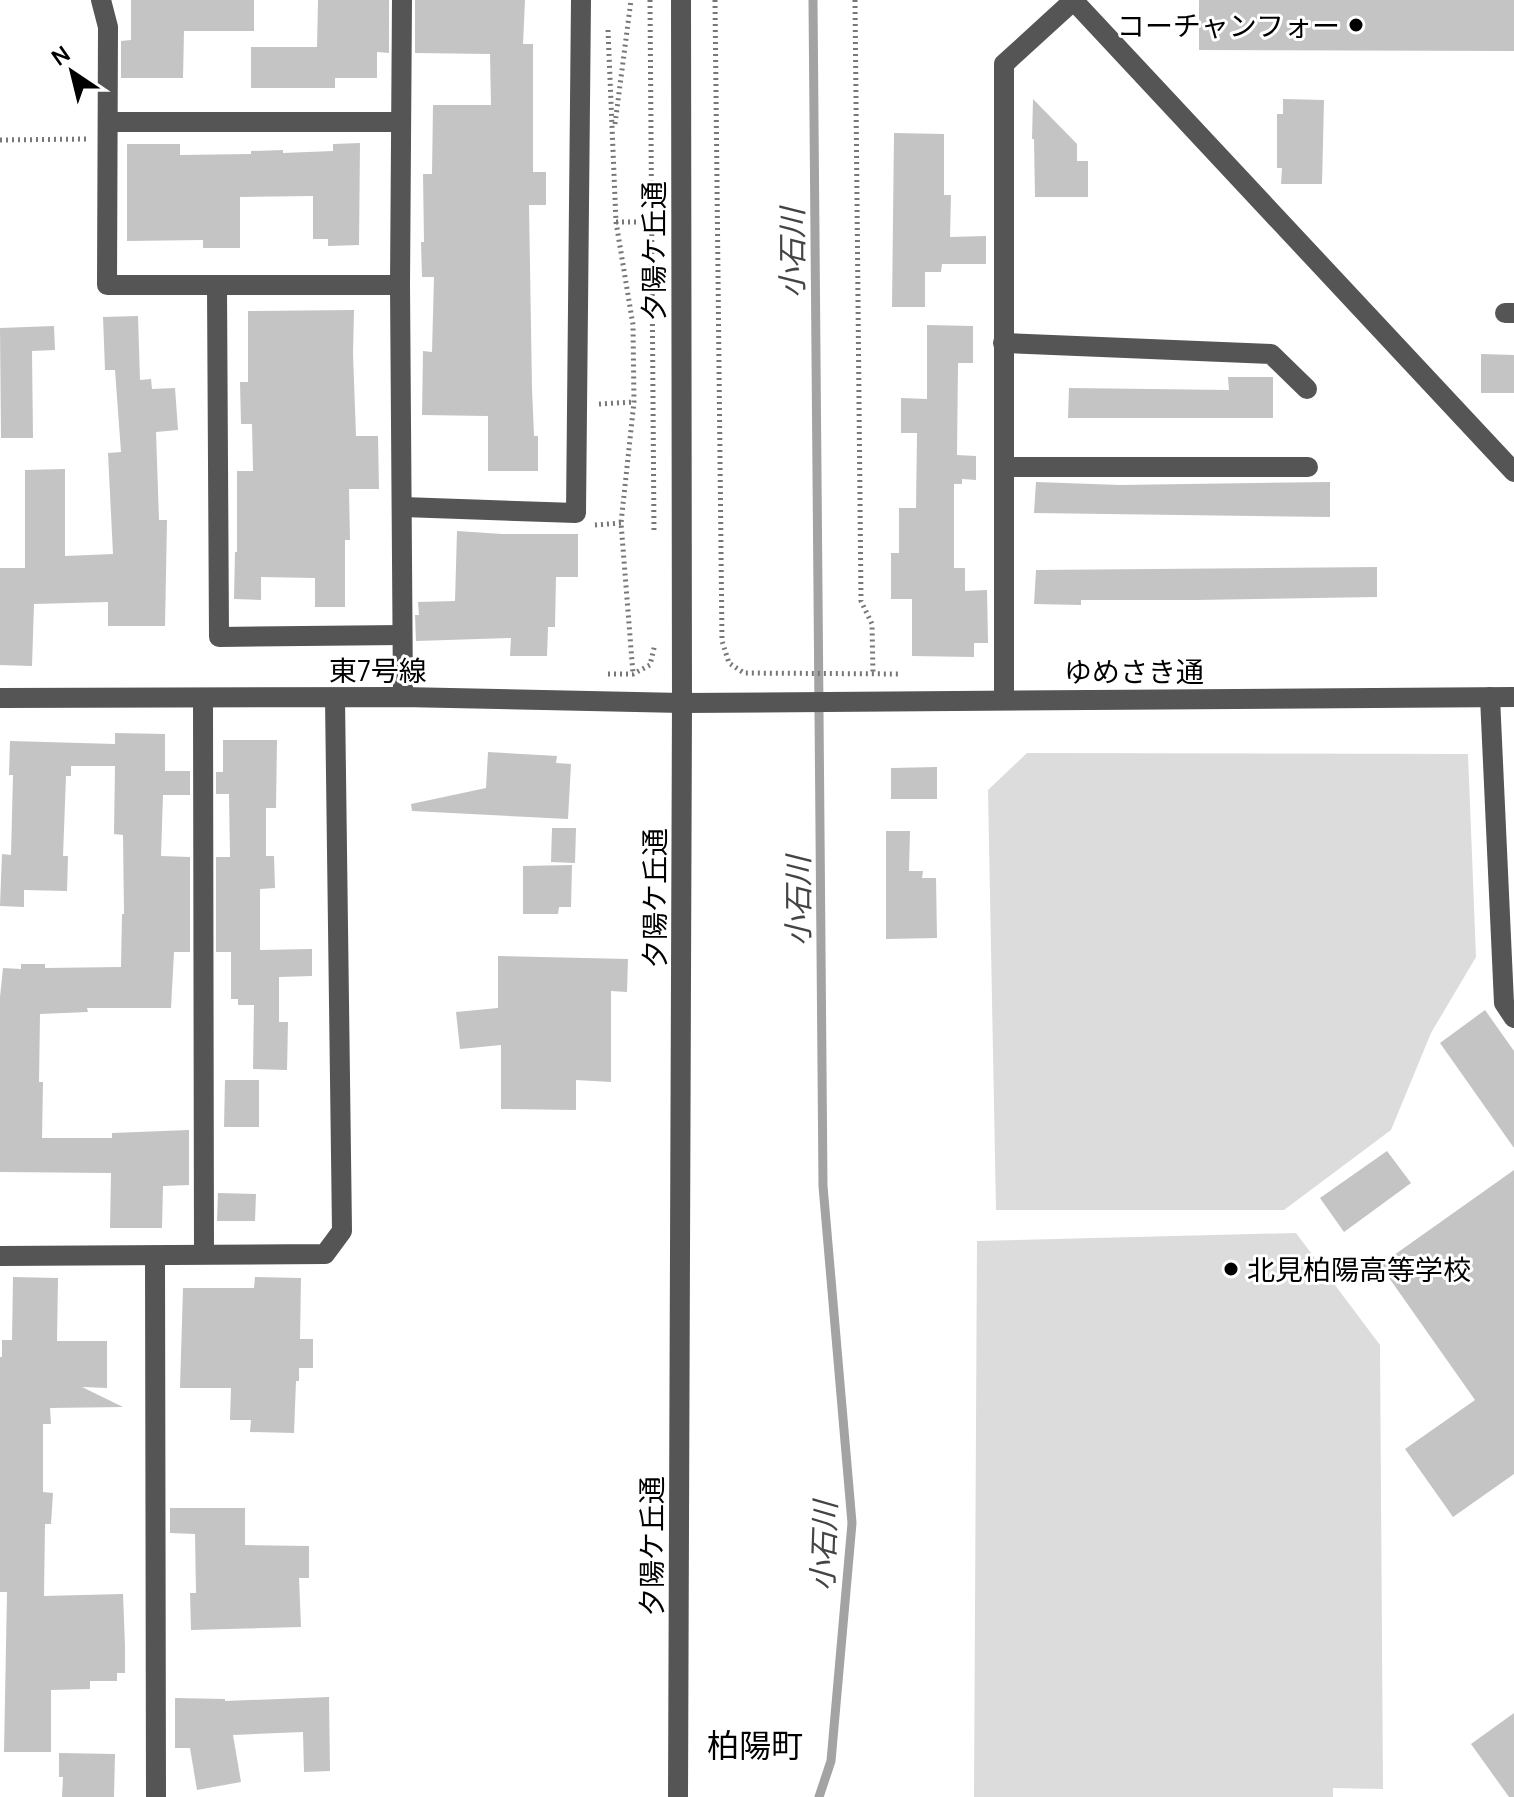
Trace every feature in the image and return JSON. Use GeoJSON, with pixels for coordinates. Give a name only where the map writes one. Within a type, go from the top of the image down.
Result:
{"type":"FeatureCollection","features":[{"type":"Feature","properties":{"kind":"street"},"geometry":{"type":"LineString","coordinates":[[101,0],[108,27],[107,285],[400,285]]}},
{"type":"Feature","properties":{"kind":"street"},"geometry":{"type":"LineString","coordinates":[[402,0],[400,285],[403,697]]}},
{"type":"Feature","properties":{"kind":"street"},"geometry":{"type":"LineString","coordinates":[[403,507],[576,513],[581,0]]}},
{"type":"Feature","properties":{"kind":"street","name":"夕陽ケ丘通"},"geometry":{"type":"LineString","coordinates":[[678,1797],[681,0]]}},
{"type":"Feature","properties":{"kind":"street"},"geometry":{"type":"LineString","coordinates":[[1004,699],[1004,64],[1073,0],[1514,472]]}},
{"type":"Feature","properties":{"kind":"street"},"geometry":{"type":"LineString","coordinates":[[108,130],[400,122]]}},
{"type":"Feature","properties":{"kind":"street"},"geometry":{"type":"LineString","coordinates":[[217,287],[219,637],[402,635]]}},
{"type":"Feature","properties":{"kind":"street"},"geometry":{"type":"LineString","coordinates":[[1003,343],[1271,354],[1307,389]]}},
{"type":"Feature","properties":{"kind":"street"},"geometry":{"type":"LineString","coordinates":[[1005,467],[1308,467]]}},
{"type":"Feature","properties":{"kind":"street","name":"東7号線"},"geometry":{"type":"LineString","coordinates":[[0,698],[403,697],[755,702]]}},
{"type":"Feature","properties":{"kind":"street"},"geometry":{"type":"LineString","coordinates":[[1490,697],[1504,1003],[1514,1018]]}},
{"type":"Feature","properties":{"kind":"street","name":"ゆめさき通"},"geometry":{"type":"LineString","coordinates":[[755,702],[1514,697]]}},
{"type":"Feature","properties":{"kind":"street"},"geometry":{"type":"LineString","coordinates":[[0,1256],[325,1254],[342,1231],[335,698]]}},
{"type":"Feature","properties":{"kind":"street"},"geometry":{"type":"LineString","coordinates":[[203,699],[204,1254]]}},
{"type":"Feature","properties":{"kind":"street"},"geometry":{"type":"LineString","coordinates":[[155,1256],[156,1797]]}},
{"type":"Feature","properties":{"kind":"path"},"geometry":{"type":"LineString","coordinates":[[613,141],[631,0]]}},
{"type":"Feature","properties":{"kind":"path"},"geometry":{"type":"LineString","coordinates":[[650,0],[654,535]]}},
{"type":"Feature","properties":{"kind":"path"},"geometry":{"type":"LineString","coordinates":[[715,0],[722,641],[729,663],[744,673],[853,674]]}},
{"type":"Feature","properties":{"kind":"path"},"geometry":{"type":"LineString","coordinates":[[855,0],[861,601],[872,624],[873,674]]}},
{"type":"Feature","properties":{"kind":"path"},"geometry":{"type":"LineString","coordinates":[[607,16],[616,222],[633,325],[634,402],[621,523],[633,674]]}},
{"type":"Feature","properties":{"kind":"path"},"geometry":{"type":"LineString","coordinates":[[0,140],[108,130]]}},
{"type":"Feature","properties":{"kind":"path"},"geometry":{"type":"LineString","coordinates":[[616,222],[652,222]]}},
{"type":"Feature","properties":{"kind":"path"},"geometry":{"type":"LineString","coordinates":[[576,405],[634,402]]}},
{"type":"Feature","properties":{"kind":"path"},"geometry":{"type":"LineString","coordinates":[[602,674],[633,674],[650,665],[655,629]]}},
{"type":"Feature","properties":{"kind":"shaded area"},"geometry":{"type":"Polygon","coordinates":[[[1027,753],[1468,754],[1476,957],[1431,1033],[1391,1130],[1284,1210],[996,1210],[988,790],[1027,753]]]}},
{"type":"Feature","properties":{"kind":"shaded area"},"geometry":{"type":"Polygon","coordinates":[[[1296,1233],[1380,1345],[1383,1789],[1333,1788],[1333,1797],[974,1797],[977,1241],[1296,1233]]]}},
{"type":"Feature","properties":{"kind":"building"},"geometry":{"type":"Polygon","coordinates":[[[131,0],[254,0],[254,31],[184,31],[183,78],[121,78],[121,41],[131,40],[131,0]]]}},
{"type":"Feature","properties":{"kind":"building"},"geometry":{"type":"Polygon","coordinates":[[[318,0],[389,0],[389,53],[377,52],[377,78],[335,78],[335,88],[251,88],[251,47],[317,47],[318,0]]]}},
{"type":"Feature","properties":{"kind":"building"},"geometry":{"type":"Polygon","coordinates":[[[415,0],[525,0],[523,44],[533,44],[533,172],[546,172],[546,205],[529,205],[532,388],[534,436],[538,436],[538,471],[488,471],[488,416],[422,415],[423,351],[432,352],[434,277],[422,277],[421,242],[424,242],[423,174],[432,174],[433,105],[491,105],[490,54],[415,53],[415,0]]]}},
{"type":"Feature","properties":{"kind":"building","name":"コーチャンフォー"},"geometry":{"type":"Polygon","coordinates":[[[1199,0],[1514,0],[1514,51],[1199,50],[1199,0]]]}},
{"type":"Feature","properties":{"kind":"building"},"geometry":{"type":"Polygon","coordinates":[[[1033,99],[1077,144],[1077,161],[1088,161],[1088,197],[1035,197],[1033,99]]]}},
{"type":"Feature","properties":{"kind":"building"},"geometry":{"type":"Polygon","coordinates":[[[1283,99],[1324,100],[1322,184],[1281,184],[1282,168],[1277,168],[1277,114],[1283,114],[1283,99]]]}},
{"type":"Feature","properties":{"kind":"building"},"geometry":{"type":"Polygon","coordinates":[[[894,133],[944,134],[944,195],[951,195],[950,237],[986,236],[986,264],[942,264],[941,272],[925,272],[925,307],[892,307],[894,133]]]}},
{"type":"Feature","properties":{"kind":"building"},"geometry":{"type":"Polygon","coordinates":[[[360,143],[359,245],[328,246],[328,239],[313,239],[313,196],[240,197],[240,248],[203,248],[203,240],[127,241],[127,144],[180,144],[180,155],[333,151],[333,144],[360,143]]]}},
{"type":"Feature","properties":{"kind":"building"},"geometry":{"type":"Polygon","coordinates":[[[354,310],[356,436],[378,436],[379,489],[349,489],[350,540],[345,540],[345,607],[315,607],[315,578],[261,577],[261,600],[234,599],[237,471],[253,471],[252,424],[241,424],[240,382],[248,382],[248,311],[354,310]]]}},
{"type":"Feature","properties":{"kind":"building"},"geometry":{"type":"Polygon","coordinates":[[[138,316],[140,380],[151,379],[152,389],[175,388],[178,430],[156,432],[159,520],[167,520],[165,626],[108,626],[108,602],[34,604],[32,666],[0,665],[0,568],[25,568],[25,470],[65,469],[65,556],[113,554],[108,453],[121,452],[115,370],[105,370],[103,317],[138,316]]]}},
{"type":"Feature","properties":{"kind":"building"},"geometry":{"type":"Polygon","coordinates":[[[927,325],[973,326],[973,363],[958,363],[957,455],[976,456],[976,480],[962,479],[962,484],[954,484],[954,568],[965,568],[965,591],[987,590],[988,643],[974,643],[974,657],[912,656],[912,599],[891,599],[891,553],[899,553],[899,508],[916,508],[917,433],[901,433],[901,398],[927,399],[927,325]]]}},
{"type":"Feature","properties":{"kind":"building"},"geometry":{"type":"Polygon","coordinates":[[[54,326],[55,350],[32,351],[33,438],[1,438],[0,328],[54,326]]]}},
{"type":"Feature","properties":{"kind":"building"},"geometry":{"type":"Polygon","coordinates":[[[1481,354],[1514,355],[1514,393],[1481,393],[1481,354]]]}},
{"type":"Feature","properties":{"kind":"building"},"geometry":{"type":"Polygon","coordinates":[[[1228,377],[1273,377],[1273,418],[1068,418],[1069,388],[1229,390],[1228,377]]]}},
{"type":"Feature","properties":{"kind":"building"},"geometry":{"type":"Polygon","coordinates":[[[1036,482],[1120,485],[1330,482],[1330,517],[1034,513],[1036,482]]]}},
{"type":"Feature","properties":{"kind":"building"},"geometry":{"type":"Polygon","coordinates":[[[457,531],[578,534],[578,577],[556,577],[555,627],[548,627],[547,656],[510,656],[511,638],[416,641],[418,602],[455,601],[457,531]]]}},
{"type":"Feature","properties":{"kind":"building"},"geometry":{"type":"Polygon","coordinates":[[[1377,567],[1377,597],[1081,600],[1081,605],[1034,604],[1036,570],[1377,567]]]}},
{"type":"Feature","properties":{"kind":"building"},"geometry":{"type":"Polygon","coordinates":[[[115,733],[165,734],[165,771],[190,771],[190,795],[163,795],[161,856],[190,857],[190,952],[174,952],[171,1008],[87,1008],[88,1012],[40,1014],[42,1138],[112,1138],[112,1133],[189,1130],[189,1185],[163,1186],[162,1228],[110,1228],[111,1173],[0,1172],[0,997],[3,968],[21,969],[21,964],[45,964],[45,968],[121,967],[124,914],[123,835],[114,834],[115,766],[71,766],[71,776],[66,776],[63,856],[68,856],[67,891],[24,890],[24,907],[0,906],[2,854],[11,855],[13,775],[9,775],[10,741],[115,744],[115,733]]]}},
{"type":"Feature","properties":{"kind":"building"},"geometry":{"type":"Polygon","coordinates":[[[223,740],[277,740],[276,808],[266,808],[266,856],[274,856],[275,888],[260,889],[260,950],[312,949],[312,976],[279,977],[279,1022],[288,1022],[287,1070],[253,1069],[254,1005],[238,1005],[238,999],[231,999],[231,952],[216,952],[216,857],[230,857],[229,794],[216,794],[216,772],[223,772],[223,740]]]}},
{"type":"Feature","properties":{"kind":"building"},"geometry":{"type":"Polygon","coordinates":[[[488,752],[557,756],[556,763],[571,764],[568,819],[412,811],[411,804],[486,788],[488,752]]]}},
{"type":"Feature","properties":{"kind":"building"},"geometry":{"type":"Polygon","coordinates":[[[937,767],[937,799],[891,799],[891,768],[937,767]]]}},
{"type":"Feature","properties":{"kind":"building"},"geometry":{"type":"Polygon","coordinates":[[[552,828],[576,828],[575,863],[551,862],[552,828]]]}},
{"type":"Feature","properties":{"kind":"building"},"geometry":{"type":"Polygon","coordinates":[[[886,831],[910,831],[909,871],[923,871],[922,878],[936,878],[937,938],[886,939],[886,831]]]}},
{"type":"Feature","properties":{"kind":"building"},"geometry":{"type":"Polygon","coordinates":[[[572,865],[571,907],[559,907],[558,914],[523,914],[523,866],[572,865]]]}},
{"type":"Feature","properties":{"kind":"building"},"geometry":{"type":"Polygon","coordinates":[[[498,956],[628,959],[627,992],[611,991],[611,1082],[576,1080],[576,1110],[501,1109],[501,1045],[460,1049],[456,1012],[498,1008],[498,956]]]}},
{"type":"Feature","properties":{"kind":"building"},"geometry":{"type":"Polygon","coordinates":[[[1485,1010],[1514,1051],[1514,1148],[1440,1043],[1485,1010]]]}},
{"type":"Feature","properties":{"kind":"building"},"geometry":{"type":"Polygon","coordinates":[[[225,1080],[259,1080],[259,1127],[224,1127],[225,1080]]]}},
{"type":"Feature","properties":{"kind":"building"},"geometry":{"type":"Polygon","coordinates":[[[1387,1151],[1411,1183],[1344,1232],[1320,1198],[1387,1151]]]}},
{"type":"Feature","properties":{"kind":"building"},"geometry":{"type":"Polygon","coordinates":[[[1514,1170],[1514,1474],[1453,1517],[1405,1449],[1475,1400],[1380,1265],[1514,1170]]]}},
{"type":"Feature","properties":{"kind":"building"},"geometry":{"type":"Polygon","coordinates":[[[218,1193],[256,1194],[255,1221],[217,1221],[218,1193]]]}},
{"type":"Feature","properties":{"kind":"building"},"geometry":{"type":"Polygon","coordinates":[[[13,1277],[58,1278],[57,1341],[107,1341],[107,1388],[82,1387],[123,1407],[50,1408],[51,1424],[43,1424],[43,1492],[53,1493],[51,1524],[45,1524],[44,1596],[123,1594],[125,1646],[125,1673],[117,1673],[117,1681],[90,1681],[90,1689],[51,1690],[51,1752],[4,1752],[7,1592],[0,1592],[0,1357],[2,1340],[12,1340],[13,1277]]]}},
{"type":"Feature","properties":{"kind":"building"},"geometry":{"type":"Polygon","coordinates":[[[255,1277],[301,1278],[300,1339],[313,1339],[313,1368],[299,1368],[294,1433],[250,1432],[251,1420],[230,1420],[231,1388],[180,1388],[183,1288],[254,1288],[255,1277]]]}},
{"type":"Feature","properties":{"kind":"building"},"geometry":{"type":"Polygon","coordinates":[[[170,1508],[245,1508],[245,1545],[309,1546],[309,1578],[299,1578],[301,1627],[191,1630],[190,1593],[196,1593],[195,1534],[170,1533],[170,1508]]]}},
{"type":"Feature","properties":{"kind":"building"},"geometry":{"type":"Polygon","coordinates":[[[329,1697],[330,1771],[304,1772],[303,1732],[233,1735],[241,1782],[197,1790],[190,1748],[175,1748],[175,1698],[225,1701],[329,1697]]]}},
{"type":"Feature","properties":{"kind":"building"},"geometry":{"type":"Polygon","coordinates":[[[1514,1713],[1514,1797],[1509,1797],[1471,1744],[1514,1713]]]}},
{"type":"Feature","properties":{"kind":"building"},"geometry":{"type":"Polygon","coordinates":[[[59,1753],[115,1754],[114,1797],[62,1797],[59,1753]]]}},
{"type":"Feature","properties":{"kind":"waterway","name":"小石川"},"geometry":{"type":"LineString","coordinates":[[813,0],[823,1186],[852,1523],[831,1761],[819,1797]]}},
{"type":"Feature","properties":{"kind":"place","name":"コーチャンフォー"},"geometry":{"type":"Point","coordinates":[1356,25]}},
{"type":"Feature","properties":{"kind":"place","name":"北見柏陽高等学校"},"geometry":{"type":"Point","coordinates":[1231,1269]}},
{"type":"Feature","properties":{"kind":"district","name":"柏陽町"},"geometry":{"type":"Point","coordinates":[755,1745]}}]}
